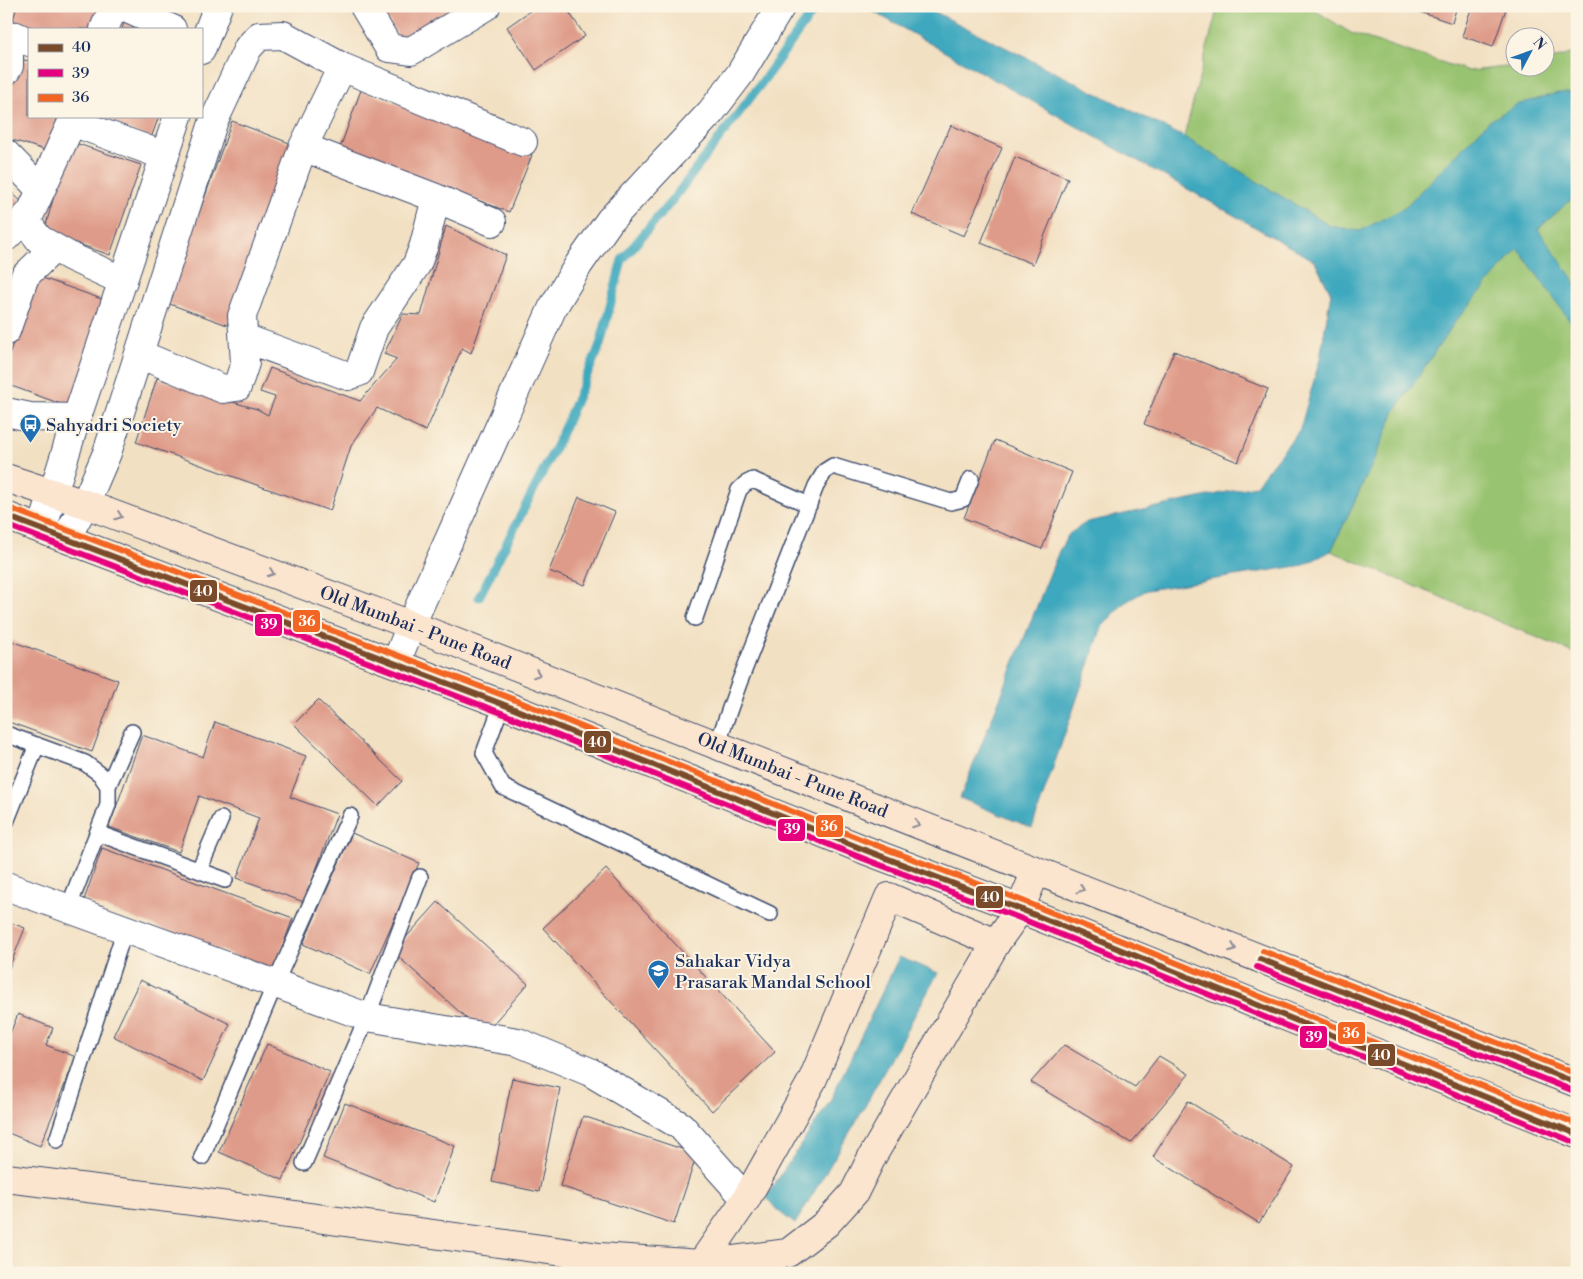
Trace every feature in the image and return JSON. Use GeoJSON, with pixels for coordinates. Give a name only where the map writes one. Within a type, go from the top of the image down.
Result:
{"type":"FeatureCollection","features":[{"type":"Feature","properties":{"kind":"main road","name":"Old Mumbai - Pune Road"},"geometry":{"type":"LineString","coordinates":[[6,478],[84,504],[411,625],[1577,1083]]}},
{"type":"Feature","properties":{"kind":"main road"},"geometry":{"type":"LineString","coordinates":[[6,516],[502,704],[865,850],[1020,909],[1577,1134]]}},
{"type":"Feature","properties":{"kind":"main road"},"geometry":{"type":"LineString","coordinates":[[701,1264],[746,1199],[812,1081],[889,897],[883,872],[865,850]]}},
{"type":"Feature","properties":{"kind":"main road"},"geometry":{"type":"LineString","coordinates":[[6,1178],[600,1256],[701,1264],[788,1253],[827,1223],[854,1193],[872,1157],[996,943],[1020,909],[1036,871]]}},
{"type":"Feature","properties":{"kind":"main road"},"geometry":{"type":"LineString","coordinates":[[889,897],[996,943]]}},
{"type":"Feature","properties":{"kind":"street"},"geometry":{"type":"LineString","coordinates":[[104,28],[114,6]]}},
{"type":"Feature","properties":{"kind":"street"},"geometry":{"type":"LineString","coordinates":[[122,6],[170,28]]}},
{"type":"Feature","properties":{"kind":"street"},"geometry":{"type":"LineString","coordinates":[[202,45],[218,6]]}},
{"type":"Feature","properties":{"kind":"street"},"geometry":{"type":"LineString","coordinates":[[364,6],[389,48],[411,51],[486,6]]}},
{"type":"Feature","properties":{"kind":"street"},"geometry":{"type":"LineString","coordinates":[[396,663],[411,625],[552,309],[574,271],[610,220],[711,112],[740,74],[781,6]]}},
{"type":"Feature","properties":{"kind":"street"},"geometry":{"type":"LineString","coordinates":[[54,533],[84,504],[107,453],[213,123],[248,48],[259,36],[283,35],[342,66],[523,142]]}},
{"type":"Feature","properties":{"kind":"street"},"geometry":{"type":"LineString","coordinates":[[6,71],[9,66],[8,42],[16,36],[28,42]]}},
{"type":"Feature","properties":{"kind":"street"},"geometry":{"type":"LineString","coordinates":[[139,354],[224,389],[237,387],[245,363],[242,316],[303,147],[342,66]]}},
{"type":"Feature","properties":{"kind":"street"},"geometry":{"type":"LineString","coordinates":[[54,533],[53,493],[177,118]]}},
{"type":"Feature","properties":{"kind":"street"},"geometry":{"type":"LineString","coordinates":[[123,281],[15,228],[31,212],[73,119],[165,156]]}},
{"type":"Feature","properties":{"kind":"street"},"geometry":{"type":"LineString","coordinates":[[303,147],[436,198],[492,222]]}},
{"type":"Feature","properties":{"kind":"street"},"geometry":{"type":"LineString","coordinates":[[6,154],[41,190]]}},
{"type":"Feature","properties":{"kind":"street"},"geometry":{"type":"LineString","coordinates":[[244,338],[348,376],[359,372],[374,328],[417,264],[436,198]]}},
{"type":"Feature","properties":{"kind":"street"},"geometry":{"type":"LineString","coordinates":[[6,331],[26,276],[54,248]]}},
{"type":"Feature","properties":{"kind":"street"},"geometry":{"type":"LineString","coordinates":[[6,412],[30,417],[77,418]]}},
{"type":"Feature","properties":{"kind":"street"},"geometry":{"type":"LineString","coordinates":[[6,886],[367,1017],[518,1042],[590,1072],[681,1126],[746,1199]]}},
{"type":"Feature","properties":{"kind":"lane"},"geometry":{"type":"LineString","coordinates":[[717,745],[739,682],[809,505],[825,470],[833,466],[951,502],[962,499],[971,479]]}},
{"type":"Feature","properties":{"kind":"lane"},"geometry":{"type":"LineString","coordinates":[[695,618],[739,490],[745,484],[753,480],[809,505]]}},
{"type":"Feature","properties":{"kind":"lane"},"geometry":{"type":"LineString","coordinates":[[502,704],[484,753],[503,787],[770,914]]}},
{"type":"Feature","properties":{"kind":"lane"},"geometry":{"type":"LineString","coordinates":[[68,909],[108,805],[108,786],[132,732]]}},
{"type":"Feature","properties":{"kind":"lane"},"geometry":{"type":"LineString","coordinates":[[6,734],[85,763],[100,774],[108,786]]}},
{"type":"Feature","properties":{"kind":"lane"},"geometry":{"type":"LineString","coordinates":[[6,822],[37,745]]}},
{"type":"Feature","properties":{"kind":"lane"},"geometry":{"type":"LineString","coordinates":[[202,1157],[275,984],[350,816]]}},
{"type":"Feature","properties":{"kind":"lane"},"geometry":{"type":"LineString","coordinates":[[200,870],[221,819]]}},
{"type":"Feature","properties":{"kind":"lane"},"geometry":{"type":"LineString","coordinates":[[97,834],[225,880]]}},
{"type":"Feature","properties":{"kind":"lane"},"geometry":{"type":"LineString","coordinates":[[304,1163],[367,1017],[420,878]]}},
{"type":"Feature","properties":{"kind":"lane"},"geometry":{"type":"LineString","coordinates":[[57,1140],[125,929]]}},
{"type":"Feature","properties":{"kind":"green space"},"geometry":{"type":"Polygon","coordinates":[[[1218,6],[1308,6],[1351,33],[1469,71],[1506,67],[1506,78],[1556,78],[1556,58],[1577,52],[1577,654],[1331,551],[1377,454],[1320,359],[1331,293],[1315,261],[1330,226],[1184,137],[1218,6]]]}},
{"type":"Feature","properties":{"kind":"water"},"geometry":{"type":"Polygon","coordinates":[[[856,6],[923,6],[1184,137],[1330,226],[1360,231],[1404,208],[1488,122],[1516,105],[1558,93],[1577,93],[1577,199],[1572,199],[1538,229],[1577,285],[1577,331],[1518,248],[1455,322],[1395,411],[1377,454],[1331,551],[1304,565],[1147,590],[1124,603],[1102,627],[1032,828],[960,798],[1059,551],[1069,534],[1087,522],[1255,486],[1300,429],[1320,359],[1331,293],[1315,261],[867,8],[856,6]]]}},
{"type":"Feature","properties":{"kind":"water"},"geometry":{"type":"Polygon","coordinates":[[[899,957],[938,973],[863,1110],[795,1224],[777,1210],[766,1197],[830,1101],[899,957]]]}},
{"type":"Feature","properties":{"kind":"building"},"geometry":{"type":"Polygon","coordinates":[[[17,6],[90,6],[99,9],[91,28],[28,29],[11,27],[17,6]]]}},
{"type":"Feature","properties":{"kind":"building"},"geometry":{"type":"Polygon","coordinates":[[[380,6],[470,6],[403,44],[380,6]]]}},
{"type":"Feature","properties":{"kind":"building"},"geometry":{"type":"Polygon","coordinates":[[[537,6],[565,6],[585,36],[536,70],[507,27],[537,6]]]}},
{"type":"Feature","properties":{"kind":"building"},"geometry":{"type":"Polygon","coordinates":[[[1416,6],[1457,6],[1452,23],[1414,10],[1416,6]]]}},
{"type":"Feature","properties":{"kind":"building"},"geometry":{"type":"Polygon","coordinates":[[[1472,6],[1507,6],[1493,47],[1462,36],[1472,6]]]}},
{"type":"Feature","properties":{"kind":"building"},"geometry":{"type":"Polygon","coordinates":[[[125,20],[145,28],[122,28],[125,20]]]}},
{"type":"Feature","properties":{"kind":"building"},"geometry":{"type":"Polygon","coordinates":[[[19,59],[28,61],[28,118],[57,118],[48,151],[6,138],[6,104],[19,59]]]}},
{"type":"Feature","properties":{"kind":"building"},"geometry":{"type":"Polygon","coordinates":[[[361,90],[532,155],[509,212],[340,148],[361,90]]]}},
{"type":"Feature","properties":{"kind":"building"},"geometry":{"type":"Polygon","coordinates":[[[96,118],[158,118],[151,138],[96,118]]]}},
{"type":"Feature","properties":{"kind":"building"},"geometry":{"type":"Polygon","coordinates":[[[232,121],[292,144],[227,325],[167,303],[232,121]]]}},
{"type":"Feature","properties":{"kind":"building"},"geometry":{"type":"Polygon","coordinates":[[[951,125],[1002,148],[964,236],[912,214],[951,125]]]}},
{"type":"Feature","properties":{"kind":"building"},"geometry":{"type":"Polygon","coordinates":[[[69,141],[141,165],[110,255],[44,232],[69,141]]]}},
{"type":"Feature","properties":{"kind":"building"},"geometry":{"type":"Polygon","coordinates":[[[1015,157],[1068,178],[1033,264],[981,243],[1015,157]]]}},
{"type":"Feature","properties":{"kind":"building"},"geometry":{"type":"Polygon","coordinates":[[[6,187],[27,207],[6,228],[6,187]]]}},
{"type":"Feature","properties":{"kind":"building"},"geometry":{"type":"Polygon","coordinates":[[[446,226],[506,255],[471,353],[462,348],[426,431],[377,408],[351,446],[330,511],[136,442],[157,378],[257,409],[268,415],[275,397],[260,392],[270,368],[360,401],[397,359],[384,354],[403,314],[421,315],[446,226]]]}},
{"type":"Feature","properties":{"kind":"building"},"geometry":{"type":"Polygon","coordinates":[[[37,276],[110,302],[72,408],[6,384],[6,363],[37,276]]]}},
{"type":"Feature","properties":{"kind":"building"},"geometry":{"type":"Polygon","coordinates":[[[1174,351],[1268,389],[1238,462],[1144,424],[1174,351]]]}},
{"type":"Feature","properties":{"kind":"building"},"geometry":{"type":"Polygon","coordinates":[[[995,440],[1072,472],[1042,549],[964,518],[995,440]]]}},
{"type":"Feature","properties":{"kind":"building"},"geometry":{"type":"Polygon","coordinates":[[[579,497],[615,512],[585,585],[549,571],[579,497]]]}},
{"type":"Feature","properties":{"kind":"building"},"geometry":{"type":"Polygon","coordinates":[[[6,639],[118,680],[92,752],[6,721],[6,639]]]}},
{"type":"Feature","properties":{"kind":"building"},"geometry":{"type":"Polygon","coordinates":[[[318,700],[402,781],[378,806],[294,724],[318,700]]]}},
{"type":"Feature","properties":{"kind":"building"},"geometry":{"type":"Polygon","coordinates":[[[215,722],[306,756],[290,797],[337,814],[304,902],[237,878],[259,818],[199,796],[179,852],[109,827],[142,735],[203,757],[215,722]]]}},
{"type":"Feature","properties":{"kind":"building"},"geometry":{"type":"Polygon","coordinates":[[[352,833],[419,863],[370,974],[303,944],[352,833]]]}},
{"type":"Feature","properties":{"kind":"building"},"geometry":{"type":"Polygon","coordinates":[[[102,848],[293,918],[274,970],[84,900],[102,848]]]}},
{"type":"Feature","properties":{"kind":"building","name":"Sahakar Vidya Prasarak Mandal School"},"geometry":{"type":"Polygon","coordinates":[[[606,869],[775,1052],[712,1111],[543,928],[606,869]]]}},
{"type":"Feature","properties":{"kind":"building"},"geometry":{"type":"Polygon","coordinates":[[[438,902],[528,984],[484,1034],[393,952],[438,902]]]}},
{"type":"Feature","properties":{"kind":"building"},"geometry":{"type":"Polygon","coordinates":[[[6,921],[25,928],[6,976],[6,921]]]}},
{"type":"Feature","properties":{"kind":"building"},"geometry":{"type":"Polygon","coordinates":[[[140,980],[230,1024],[203,1081],[113,1036],[140,980]]]}},
{"type":"Feature","properties":{"kind":"building"},"geometry":{"type":"Polygon","coordinates":[[[18,1014],[53,1028],[46,1045],[76,1057],[40,1146],[6,1132],[6,1043],[18,1014]]]}},
{"type":"Feature","properties":{"kind":"building"},"geometry":{"type":"Polygon","coordinates":[[[267,1044],[330,1072],[283,1180],[219,1152],[267,1044]]]}},
{"type":"Feature","properties":{"kind":"building"},"geometry":{"type":"Polygon","coordinates":[[[1064,1045],[1135,1087],[1159,1056],[1189,1074],[1131,1143],[1031,1082],[1064,1045]]]}},
{"type":"Feature","properties":{"kind":"building"},"geometry":{"type":"Polygon","coordinates":[[[512,1078],[560,1088],[539,1192],[492,1182],[512,1078]]]}},
{"type":"Feature","properties":{"kind":"building"},"geometry":{"type":"Polygon","coordinates":[[[1188,1101],[1294,1167],[1259,1223],[1153,1157],[1188,1101]]]}},
{"type":"Feature","properties":{"kind":"building"},"geometry":{"type":"Polygon","coordinates":[[[345,1103],[455,1146],[434,1202],[323,1158],[345,1103]]]}},
{"type":"Feature","properties":{"kind":"building"},"geometry":{"type":"Polygon","coordinates":[[[583,1116],[697,1154],[674,1224],[560,1186],[583,1116]]]}},
{"type":"Feature","properties":{"kind":"waterway"},"geometry":{"type":"LineString","coordinates":[[479,597],[559,440],[600,345],[622,260],[674,198],[817,6]]}},
{"type":"Feature","properties":{"kind":"transit line","name":"36"},"geometry":{"type":"LineString","coordinates":[[9,508],[505,696],[868,842],[1023,901],[1577,1124]]}},
{"type":"Feature","properties":{"kind":"transit line","name":"40"},"geometry":{"type":"LineString","coordinates":[[6,516],[502,704],[865,850],[1020,909],[1577,1134]]}},
{"type":"Feature","properties":{"kind":"transit line","name":"39"},"geometry":{"type":"LineString","coordinates":[[6,525],[499,712],[862,858],[1017,917],[1574,1142]]}},
{"type":"Feature","properties":{"kind":"transit line","name":"36"},"geometry":{"type":"LineString","coordinates":[[1263,951],[1577,1074]]}},
{"type":"Feature","properties":{"kind":"transit line","name":"40"},"geometry":{"type":"LineString","coordinates":[[1260,959],[1577,1083]]}},
{"type":"Feature","properties":{"kind":"transit line","name":"39"},"geometry":{"type":"LineString","coordinates":[[1257,967],[1574,1091]]}},
{"type":"Feature","properties":{"kind":"place","name":"Sahyadri Society"},"geometry":{"type":"Point","coordinates":[30,444]}},
{"type":"Feature","properties":{"kind":"place","name":"Sahakar Vidya Prasarak Mandal School"},"geometry":{"type":"Point","coordinates":[659,990]}}]}
